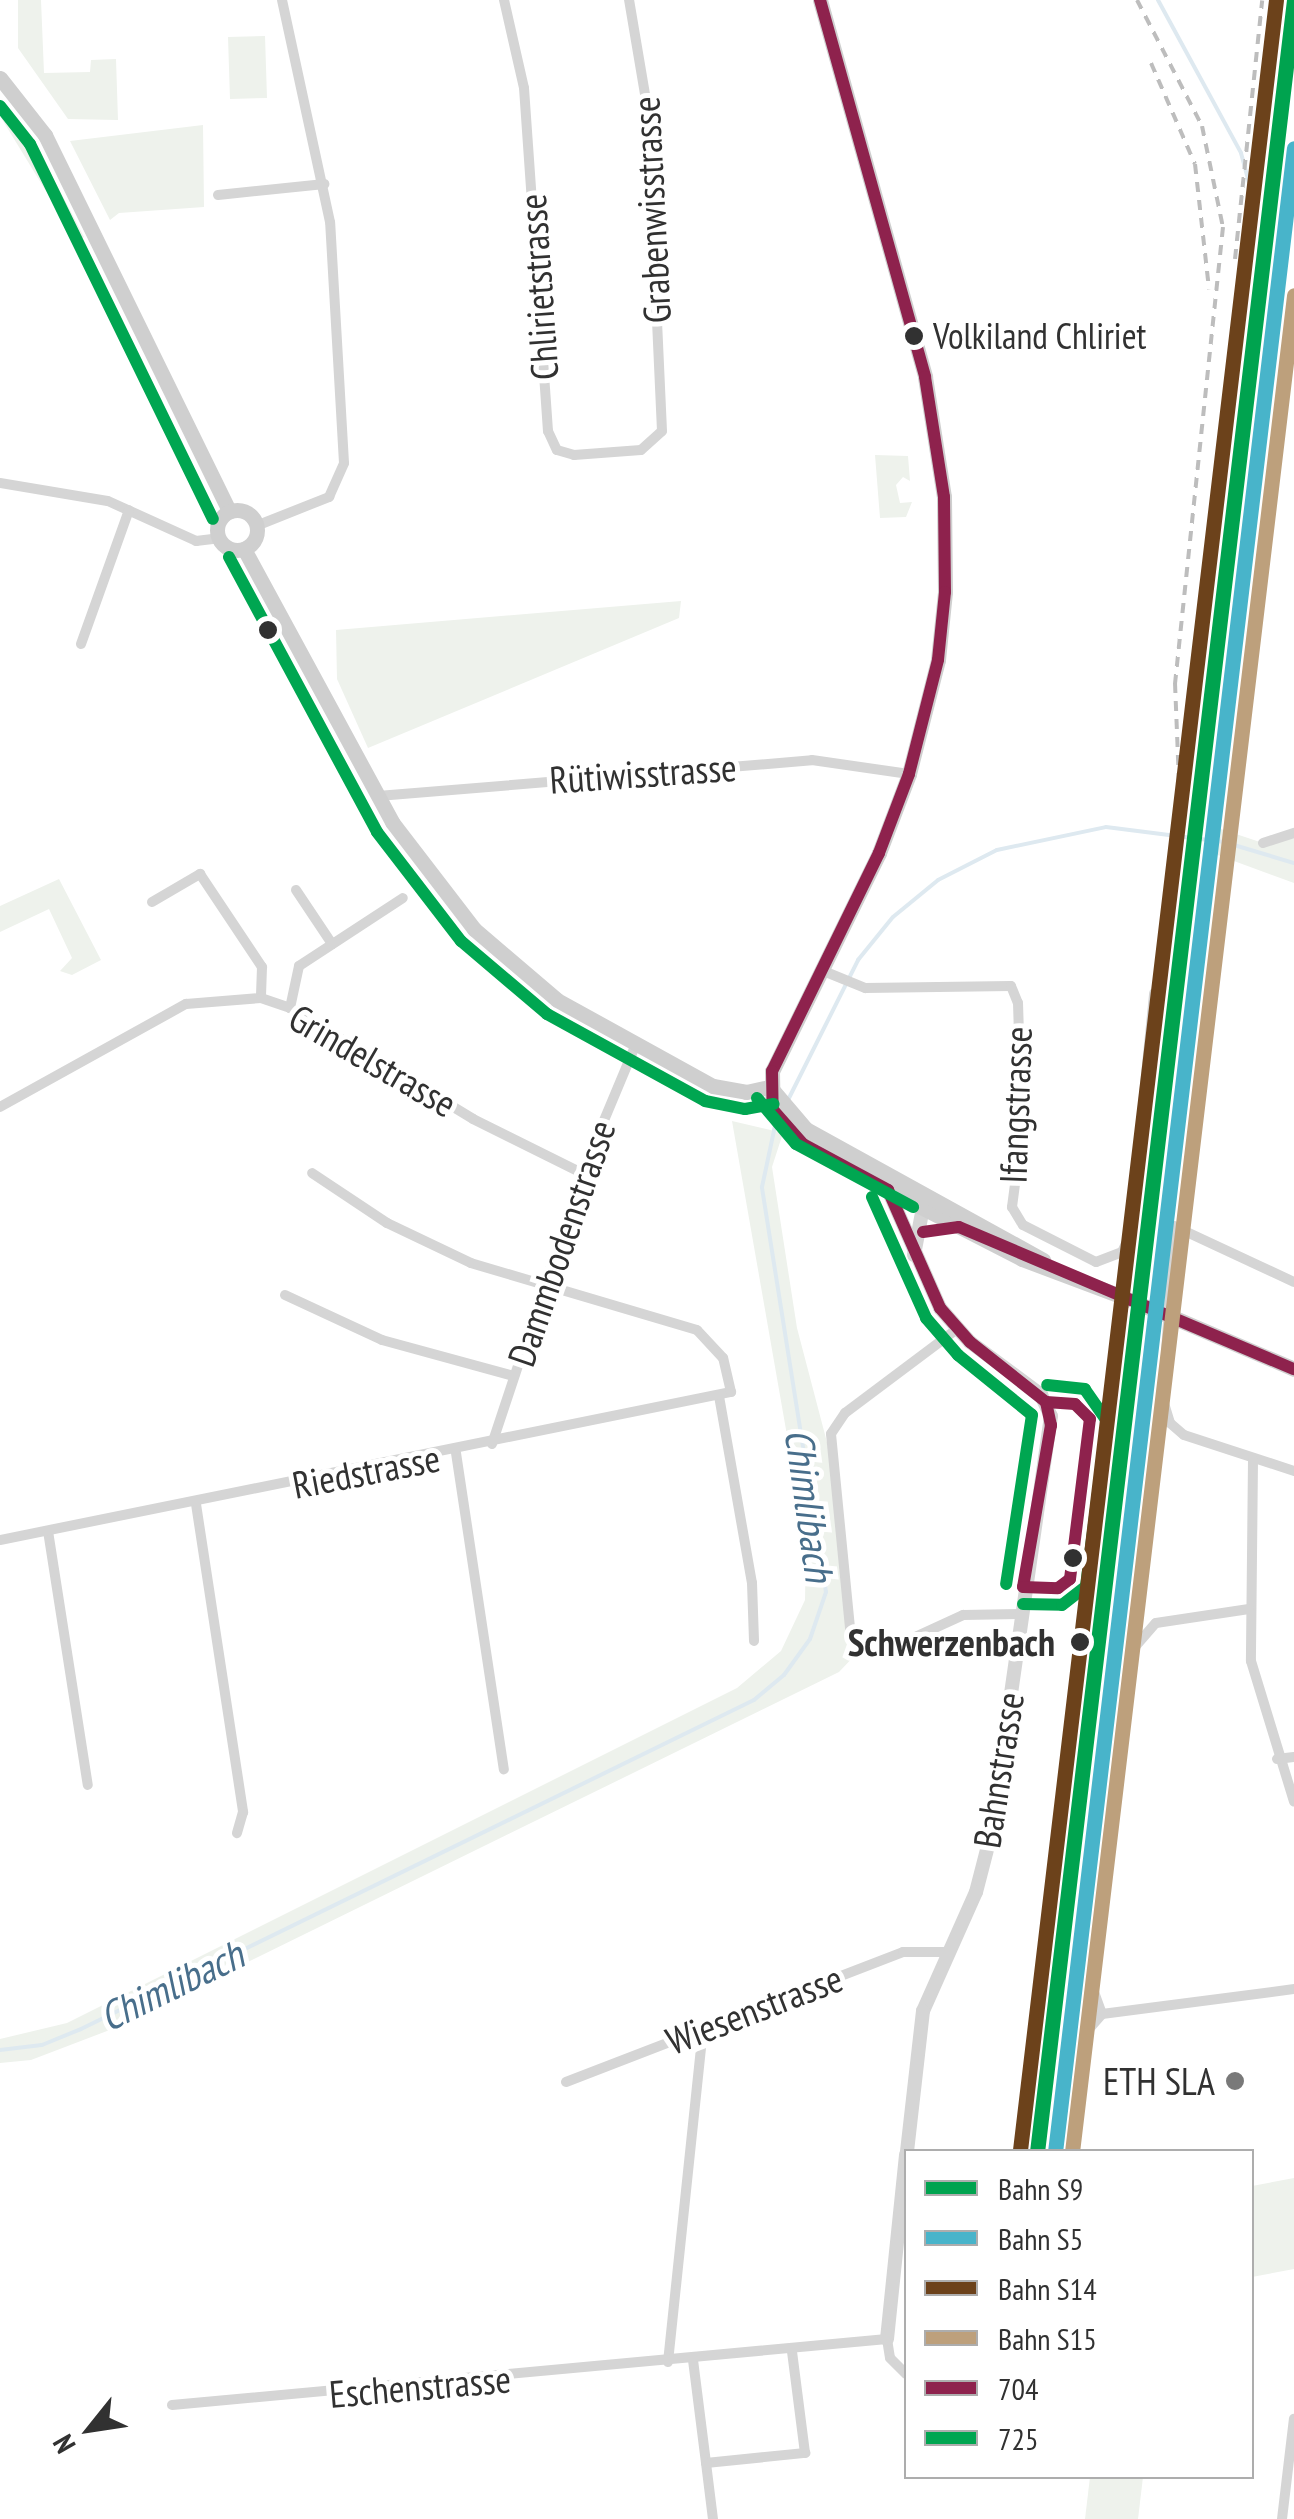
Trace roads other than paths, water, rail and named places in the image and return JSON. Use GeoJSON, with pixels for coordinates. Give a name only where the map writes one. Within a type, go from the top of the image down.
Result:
{"type":"FeatureCollection","features":[{"type":"Feature","properties":{"kind":"main road"},"geometry":{"type":"LineString","coordinates":[[774,1098],[880,853],[909,774],[941,632],[944,497],[925,377],[820,0]]}},
{"type":"Feature","properties":{"kind":"main road"},"geometry":{"type":"LineString","coordinates":[[0,78],[45,135],[229,511]]}},
{"type":"Feature","properties":{"kind":"main road"},"geometry":{"type":"LineString","coordinates":[[244,548],[256,526],[243,510],[229,511],[218,522],[219,538],[244,548],[378,796],[429,879],[509,964],[636,1044],[730,1092],[774,1098]]}},
{"type":"Feature","properties":{"kind":"main road"},"geometry":{"type":"LineString","coordinates":[[774,1098],[788,1121],[888,1190],[929,1200],[959,1227],[1118,1295]]}},
{"type":"Feature","properties":{"kind":"main road"},"geometry":{"type":"LineString","coordinates":[[788,1121],[1052,1266]]}},
{"type":"Feature","properties":{"kind":"main road"},"geometry":{"type":"LineString","coordinates":[[1177,1319],[1294,1369]]}},
{"type":"Feature","properties":{"kind":"street"},"geometry":{"type":"LineString","coordinates":[[256,526],[314,507],[341,476],[324,184],[282,0]]}},
{"type":"Feature","properties":{"kind":"street","name":"Chlirietstrasse"},"geometry":{"type":"LineString","coordinates":[[504,0],[524,88],[550,440],[574,456],[641,450],[654,444],[662,422]]}},
{"type":"Feature","properties":{"kind":"street","name":"Grabenwisstrasse"},"geometry":{"type":"LineString","coordinates":[[629,0],[647,106],[662,422]]}},
{"type":"Feature","properties":{"kind":"street"},"geometry":{"type":"LineString","coordinates":[[218,195],[324,184]]}},
{"type":"Feature","properties":{"kind":"street"},"geometry":{"type":"LineString","coordinates":[[0,483],[129,510],[196,541],[219,538]]}},
{"type":"Feature","properties":{"kind":"street"},"geometry":{"type":"LineString","coordinates":[[81,644],[129,510]]}},
{"type":"Feature","properties":{"kind":"street","name":"Rütiwisstrasse"},"geometry":{"type":"LineString","coordinates":[[378,796],[812,760],[909,774]]}},
{"type":"Feature","properties":{"kind":"street"},"geometry":{"type":"LineString","coordinates":[[1263,843],[1294,833]]}},
{"type":"Feature","properties":{"kind":"street"},"geometry":{"type":"LineString","coordinates":[[152,902],[200,874],[262,967],[261,998]]}},
{"type":"Feature","properties":{"kind":"street"},"geometry":{"type":"LineString","coordinates":[[296,890],[332,944]]}},
{"type":"Feature","properties":{"kind":"street"},"geometry":{"type":"LineString","coordinates":[[290,1008],[294,972],[402,898]]}},
{"type":"Feature","properties":{"kind":"street","name":"Ifangstrasse"},"geometry":{"type":"LineString","coordinates":[[828,974],[856,988],[1012,986],[1018,1002],[1022,1131],[1012,1207],[1023,1225],[1096,1262],[1122,1252],[1130,1235],[1154,993]]}},
{"type":"Feature","properties":{"kind":"street","name":"Grindelstrasse"},"geometry":{"type":"LineString","coordinates":[[0,1108],[186,1004],[261,998],[290,1008],[473,1119],[582,1173]]}},
{"type":"Feature","properties":{"kind":"street","name":"Dammbodenstrasse"},"geometry":{"type":"LineString","coordinates":[[492,1444],[582,1173],[636,1044]]}},
{"type":"Feature","properties":{"kind":"street"},"geometry":{"type":"LineString","coordinates":[[312,1173],[387,1223],[546,1289],[696,1330],[723,1358],[752,1584],[754,1641]]}},
{"type":"Feature","properties":{"kind":"street","name":"Bahnstrasse"},"geometry":{"type":"LineString","coordinates":[[888,1190],[934,1299],[957,1330],[1041,1394],[1051,1416],[990,1838],[976,1892],[923,2010],[907,2149]]}},
{"type":"Feature","properties":{"kind":"street"},"geometry":{"type":"LineString","coordinates":[[906,1231],[929,1200]]}},
{"type":"Feature","properties":{"kind":"street"},"geometry":{"type":"LineString","coordinates":[[914,1255],[929,1200]]}},
{"type":"Feature","properties":{"kind":"street"},"geometry":{"type":"LineString","coordinates":[[1294,1282],[1174,1226],[1163,1400],[1170,1423],[1184,1435],[1294,1471]]}},
{"type":"Feature","properties":{"kind":"street"},"geometry":{"type":"LineString","coordinates":[[923,1232],[959,1227]]}},
{"type":"Feature","properties":{"kind":"street"},"geometry":{"type":"LineString","coordinates":[[286,1295],[382,1340],[514,1376]]}},
{"type":"Feature","properties":{"kind":"street"},"geometry":{"type":"LineString","coordinates":[[957,1330],[845,1413],[831,1434],[851,1639],[859,1651],[878,1654],[962,1615],[1020,1614]]}},
{"type":"Feature","properties":{"kind":"street","name":"Riedstrasse"},"geometry":{"type":"LineString","coordinates":[[0,1540],[456,1452],[725,1394]]}},
{"type":"Feature","properties":{"kind":"street"},"geometry":{"type":"LineString","coordinates":[[456,1452],[504,1768]]}},
{"type":"Feature","properties":{"kind":"street"},"geometry":{"type":"LineString","coordinates":[[1253,1460],[1251,1661],[1276,1759],[1294,1802]]}},
{"type":"Feature","properties":{"kind":"street"},"geometry":{"type":"LineString","coordinates":[[196,1504],[242,1812],[237,1832]]}},
{"type":"Feature","properties":{"kind":"street"},"geometry":{"type":"LineString","coordinates":[[48,1531],[88,1786]]}},
{"type":"Feature","properties":{"kind":"street"},"geometry":{"type":"LineString","coordinates":[[1102,2014],[1092,1986],[1134,1648],[1156,1623],[1249,1608]]}},
{"type":"Feature","properties":{"kind":"street"},"geometry":{"type":"LineString","coordinates":[[1276,1759],[1294,1758]]}},
{"type":"Feature","properties":{"kind":"street","name":"Wiesenstrasse"},"geometry":{"type":"LineString","coordinates":[[566,2082],[903,1952],[946,1952]]}},
{"type":"Feature","properties":{"kind":"street"},"geometry":{"type":"LineString","coordinates":[[1074,2149],[1090,2029],[1102,2014],[1294,1990]]}},
{"type":"Feature","properties":{"kind":"street"},"geometry":{"type":"LineString","coordinates":[[668,2362],[703,2028]]}},
{"type":"Feature","properties":{"kind":"street","name":"Bahnstrasse"},"geometry":{"type":"LineString","coordinates":[[887,2339],[904,2181]]}},
{"type":"Feature","properties":{"kind":"street"},"geometry":{"type":"LineString","coordinates":[[887,2339],[890,2358],[904,2372]]}},
{"type":"Feature","properties":{"kind":"street","name":"Eschenstrasse"},"geometry":{"type":"LineString","coordinates":[[172,2405],[792,2351],[887,2339]]}},
{"type":"Feature","properties":{"kind":"street"},"geometry":{"type":"LineString","coordinates":[[706,2463],[805,2453],[792,2351]]}},
{"type":"Feature","properties":{"kind":"street"},"geometry":{"type":"LineString","coordinates":[[693,2360],[712,2519]]}},
{"type":"Feature","properties":{"kind":"street"},"geometry":{"type":"LineString","coordinates":[[1282,2519],[1294,2420]]}},
{"type":"Feature","properties":{"kind":"waterway"},"geometry":{"type":"LineString","coordinates":[[1158,0],[1241,153],[1250,186],[1187,722]]}},
{"type":"Feature","properties":{"kind":"waterway","name":"Chimlibach"},"geometry":{"type":"LineString","coordinates":[[788,1100],[858,960],[893,917],[938,880],[997,850],[1106,827],[1224,842],[1294,863]]}},
{"type":"Feature","properties":{"kind":"waterway","name":"Chimlibach"},"geometry":{"type":"LineString","coordinates":[[0,2050],[42,2045],[81,2029],[754,1700],[784,1675],[810,1639],[826,1592],[762,1187],[776,1121]]}},
{"type":"Feature","properties":{"kind":"tunnel"},"geometry":{"type":"LineString","coordinates":[[1118,1295],[1177,1319]]}},
{"type":"Feature","properties":{"kind":"railway"},"geometry":{"type":"LineString","coordinates":[[1137,0],[1202,126],[1223,227],[1175,683],[1181,831]]}},
{"type":"Feature","properties":{"kind":"railway"},"geometry":{"type":"LineString","coordinates":[[1235,259],[1262,0]]}},
{"type":"Feature","properties":{"kind":"railway"},"geometry":{"type":"LineString","coordinates":[[1151,63],[1195,164],[1209,289]]}},
{"type":"Feature","properties":{"kind":"rail line","name":"S14"},"geometry":{"type":"LineString","coordinates":[[1020,2149],[1276,0]]}},
{"type":"Feature","properties":{"kind":"rail line","name":"S9"},"geometry":{"type":"LineString","coordinates":[[1037,2149],[1294,0]]}},
{"type":"Feature","properties":{"kind":"rail line","name":"S5"},"geometry":{"type":"LineString","coordinates":[[1055,2149],[1294,148]]}},
{"type":"Feature","properties":{"kind":"rail line","name":"S15"},"geometry":{"type":"LineString","coordinates":[[1072,2149],[1294,295]]}},
{"type":"Feature","properties":{"kind":"place","name":"Volkiland Chliriet"},"geometry":{"type":"Point","coordinates":[914,336]}},
{"type":"Feature","properties":{"kind":"place","name":"Schwerzenbach"},"geometry":{"type":"Point","coordinates":[1080,1642]}},
{"type":"Feature","properties":{"kind":"place","name":"ETH SLA"},"geometry":{"type":"Point","coordinates":[1235,2081]}}]}
